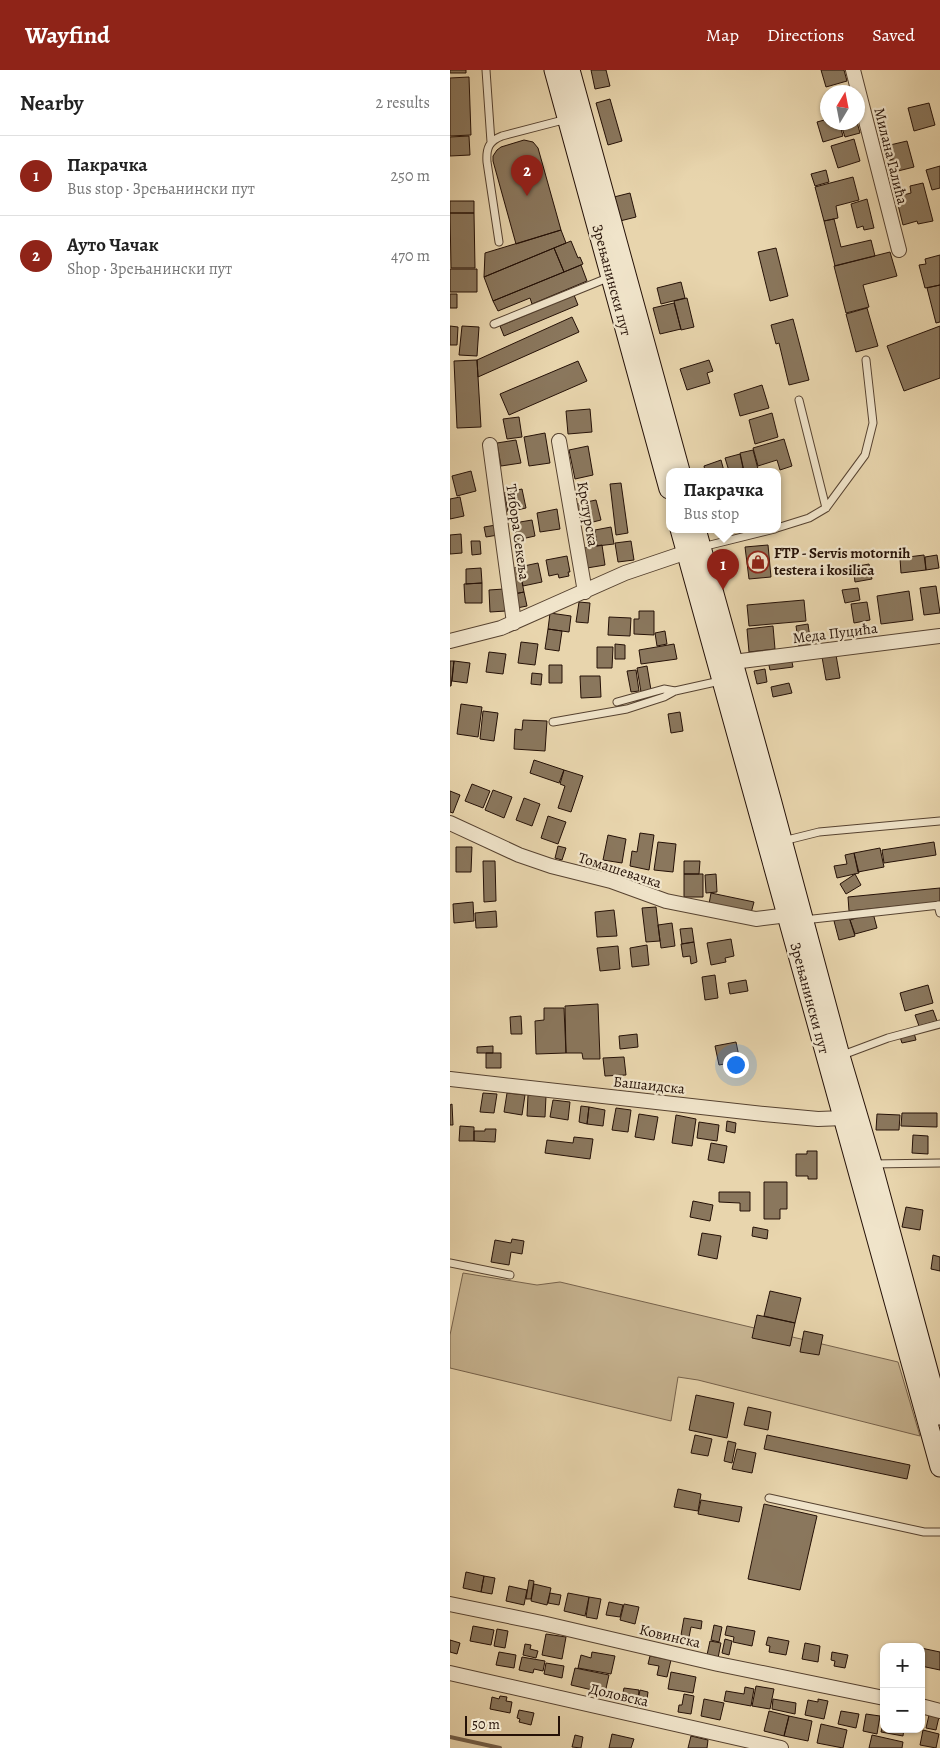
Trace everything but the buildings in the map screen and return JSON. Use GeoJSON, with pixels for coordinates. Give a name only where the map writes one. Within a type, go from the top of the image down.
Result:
{"type":"FeatureCollection","features":[{"type":"Feature","properties":{"kind":"main road","name":"Зрењанински пут"},"geometry":{"type":"LineString","coordinates":[[554,70],[666,478]]}},
{"type":"Feature","properties":{"kind":"main road","name":"Зрењанински пут"},"geometry":{"type":"LineString","coordinates":[[570,70],[679,468]]}},
{"type":"Feature","properties":{"kind":"main road","name":"Зрењанински пут"},"geometry":{"type":"LineString","coordinates":[[683,533],[694,550],[733,662],[782,841],[796,918],[844,1118],[940,1467]]}},
{"type":"Feature","properties":{"kind":"main road","name":"Зрењанински пут"},"geometry":{"type":"LineString","coordinates":[[696,533],[694,550],[723,680],[872,1164],[940,1415]]}},
{"type":"Feature","properties":{"kind":"street","name":"Милана Галића"},"geometry":{"type":"LineString","coordinates":[[853,70],[899,250]]}},
{"type":"Feature","properties":{"kind":"street","name":"Крстурска"},"geometry":{"type":"LineString","coordinates":[[559,441],[584,592]]}},
{"type":"Feature","properties":{"kind":"street","name":"Тибора Секеља"},"geometry":{"type":"LineString","coordinates":[[490,445],[514,623]]}},
{"type":"Feature","properties":{"kind":"street"},"geometry":{"type":"LineString","coordinates":[[450,641],[475,636],[514,623],[634,570],[694,550]]}},
{"type":"Feature","properties":{"kind":"street","name":"Меда Пуцића"},"geometry":{"type":"LineString","coordinates":[[733,662],[940,636]]}},
{"type":"Feature","properties":{"kind":"street","name":"Томашевачка"},"geometry":{"type":"LineString","coordinates":[[450,823],[520,855],[551,866],[618,883],[666,901],[756,919],[796,918]]}},
{"type":"Feature","properties":{"kind":"street","name":"Башаидска"},"geometry":{"type":"LineString","coordinates":[[450,1079],[764,1114],[818,1119],[844,1118]]}},
{"type":"Feature","properties":{"kind":"street","name":"Ковинска"},"geometry":{"type":"LineString","coordinates":[[450,1604],[542,1623],[718,1664],[880,1697]]}},
{"type":"Feature","properties":{"kind":"street","name":"Доловска"},"geometry":{"type":"LineString","coordinates":[[450,1673],[780,1748]]}},
{"type":"Feature","properties":{"kind":"street"},"geometry":{"type":"LineString","coordinates":[[925,1707],[940,1711]]}},
{"type":"Feature","properties":{"kind":"lane"},"geometry":{"type":"LineString","coordinates":[[486,70],[491,142]]}},
{"type":"Feature","properties":{"kind":"lane"},"geometry":{"type":"LineString","coordinates":[[499,242],[486,162],[486,149],[493,139],[567,119]]}},
{"type":"Feature","properties":{"kind":"lane"},"geometry":{"type":"LineString","coordinates":[[494,324],[611,276]]}},
{"type":"Feature","properties":{"kind":"lane"},"geometry":{"type":"LineString","coordinates":[[781,527],[810,518],[826,508],[865,455],[873,423],[866,360]]}},
{"type":"Feature","properties":{"kind":"lane"},"geometry":{"type":"LineString","coordinates":[[799,400],[826,508]]}},
{"type":"Feature","properties":{"kind":"lane"},"geometry":{"type":"LineString","coordinates":[[694,550],[760,533]]}},
{"type":"Feature","properties":{"kind":"lane"},"geometry":{"type":"LineString","coordinates":[[553,722],[627,709],[676,691],[723,680]]}},
{"type":"Feature","properties":{"kind":"lane"},"geometry":{"type":"LineString","coordinates":[[618,702],[664,689],[676,691]]}},
{"type":"Feature","properties":{"kind":"lane"},"geometry":{"type":"LineString","coordinates":[[782,841],[819,832],[940,821]]}},
{"type":"Feature","properties":{"kind":"lane"},"geometry":{"type":"LineString","coordinates":[[796,918],[939,905],[940,913]]}},
{"type":"Feature","properties":{"kind":"lane"},"geometry":{"type":"LineString","coordinates":[[840,1056],[888,1038],[940,1024]]}},
{"type":"Feature","properties":{"kind":"lane"},"geometry":{"type":"LineString","coordinates":[[872,1164],[940,1163]]}},
{"type":"Feature","properties":{"kind":"lane"},"geometry":{"type":"LineString","coordinates":[[450,1263],[510,1276]]}},
{"type":"Feature","properties":{"kind":"lane"},"geometry":{"type":"LineString","coordinates":[[769,1498],[924,1532],[940,1532]]}},
{"type":"Feature","properties":{"kind":"shaded area"},"geometry":{"type":"Polygon","coordinates":[[[463,1273],[537,1285],[560,1282],[898,1362],[920,1436],[698,1380],[678,1377],[671,1421],[450,1368],[450,1335],[463,1273]]]}},
{"type":"Feature","properties":{"kind":"waterway"},"geometry":{"type":"LineString","coordinates":[[450,1737],[500,1748]]}},
{"type":"Feature","properties":{"kind":"place","name":"Ауто Чачак"},"geometry":{"type":"Point","coordinates":[527,196]}},
{"type":"Feature","properties":{"kind":"place","name":"FTP - Servis motornih testera i kosilica"},"geometry":{"type":"Point","coordinates":[758,562]}},
{"type":"Feature","properties":{"kind":"place","name":"Пакрачка"},"geometry":{"type":"Point","coordinates":[723,590]}}]}
